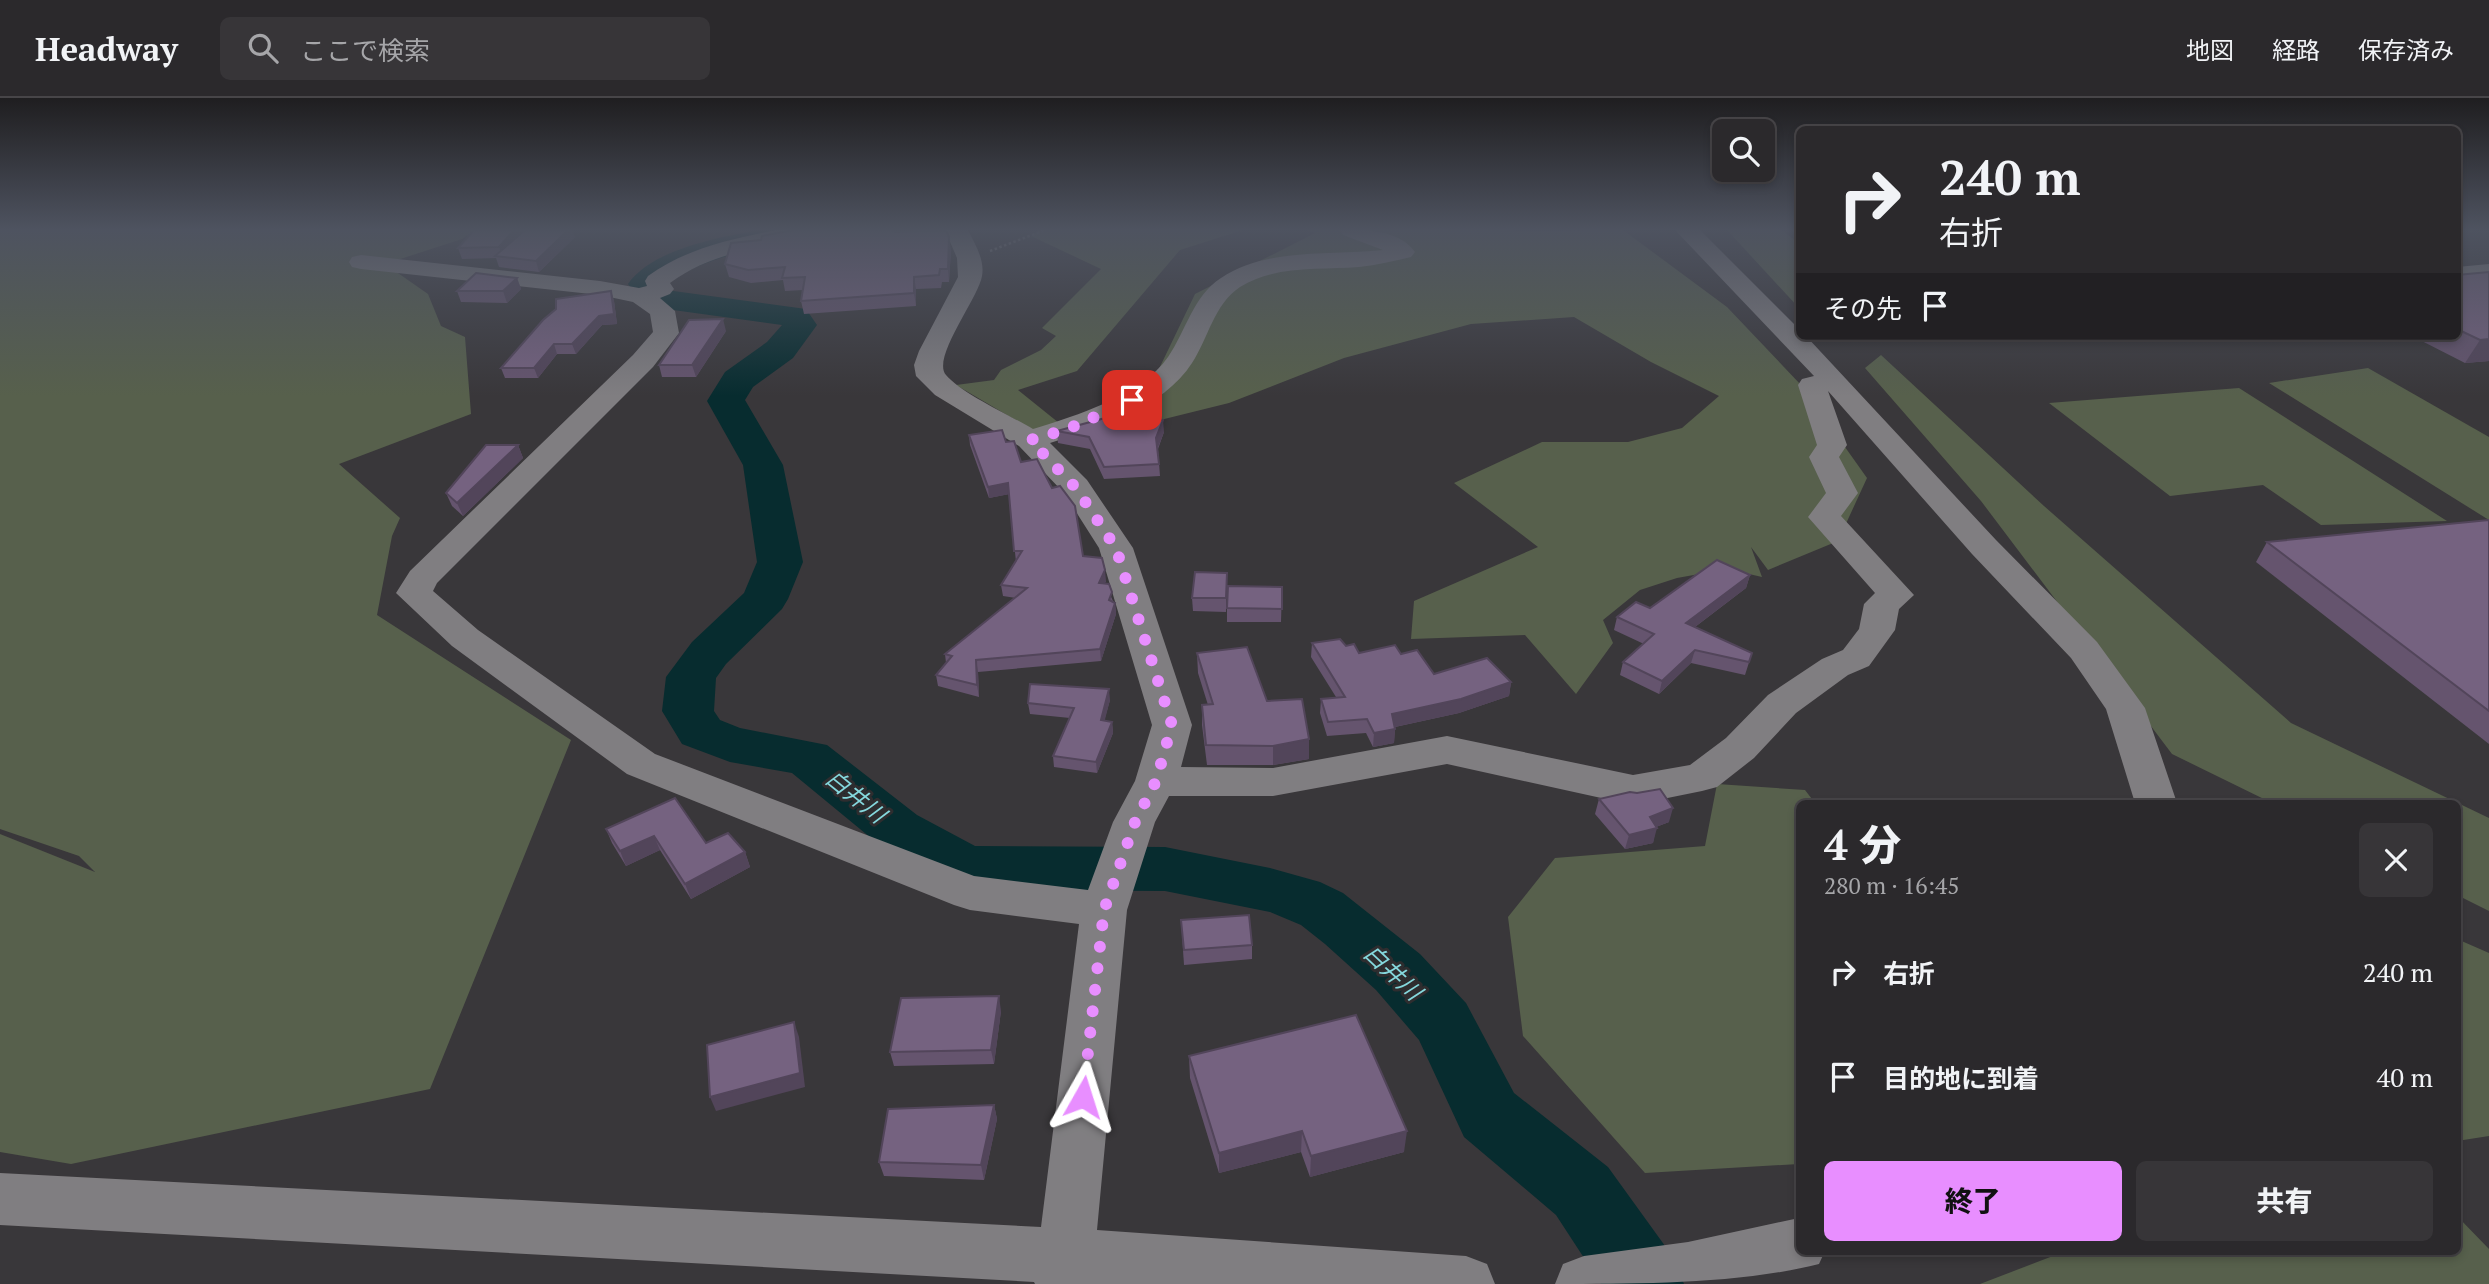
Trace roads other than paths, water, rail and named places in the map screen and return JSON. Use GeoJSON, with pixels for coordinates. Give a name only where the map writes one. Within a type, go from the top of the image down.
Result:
{"type":"FeatureCollection","features":[{"type":"Feature","properties":{"kind":"street"},"geometry":{"type":"LineString","coordinates":[[576,285],[651,292]]}},
{"type":"Feature","properties":{"kind":"street"},"geometry":{"type":"LineString","coordinates":[[651,292],[655,285]]}},
{"type":"Feature","properties":{"kind":"street"},"geometry":{"type":"LineString","coordinates":[[966,285],[933,351],[928,365],[930,376],[945,389],[1030,440],[1076,488],[1116,548],[1172,725],[1156,781],[1135,822],[1104,910],[1064,1271]]}},
{"type":"Feature","properties":{"kind":"street"},"geometry":{"type":"LineString","coordinates":[[1030,440],[1068,429],[1132,400],[1162,380],[1178,364],[1212,302],[1226,285]]}},
{"type":"Feature","properties":{"kind":"street"},"geometry":{"type":"LineString","coordinates":[[1744,285],[1794,333]]}},
{"type":"Feature","properties":{"kind":"street"},"geometry":{"type":"LineString","coordinates":[[651,292],[662,310],[666,333],[643,361],[422,578],[414,593],[464,638],[641,764],[970,893],[1104,910]]}},
{"type":"Feature","properties":{"kind":"street"},"geometry":{"type":"LineString","coordinates":[[1800,340],[1984,547],[2084,650],[2125,708],[2155,800]]}},
{"type":"Feature","properties":{"kind":"street"},"geometry":{"type":"LineString","coordinates":[[1156,781],[1273,782],[1447,750],[1633,790],[1702,777],[1740,748],[1782,704],[1835,667],[1856,658],[1877,630],[1882,604],[1896,595],[1825,517],[1842,494],[1824,457],[1832,445],[1812,385],[1833,380]]}},
{"type":"Feature","properties":{"kind":"street"},"geometry":{"type":"LineString","coordinates":[[0,1199],[1064,1271],[1466,1284]]}},
{"type":"Feature","properties":{"kind":"street"},"geometry":{"type":"LineString","coordinates":[[1584,1284],[1688,1270],[1796,1246]]}},
{"type":"Feature","properties":{"kind":"waterway","name":"白井川"},"geometry":{"type":"LineString","coordinates":[[645,285],[656,299],[794,316],[800,325],[780,350],[738,380],[726,401],[763,465],[780,562],[765,599],[709,653],[691,677],[688,711],[701,732],[730,744],[808,758],[897,829],[966,868],[1165,869],[1270,890],[1299,898],[1322,909],[1398,972],[1443,1022],[1489,1115],[1582,1191],[1646,1284]]}}]}
